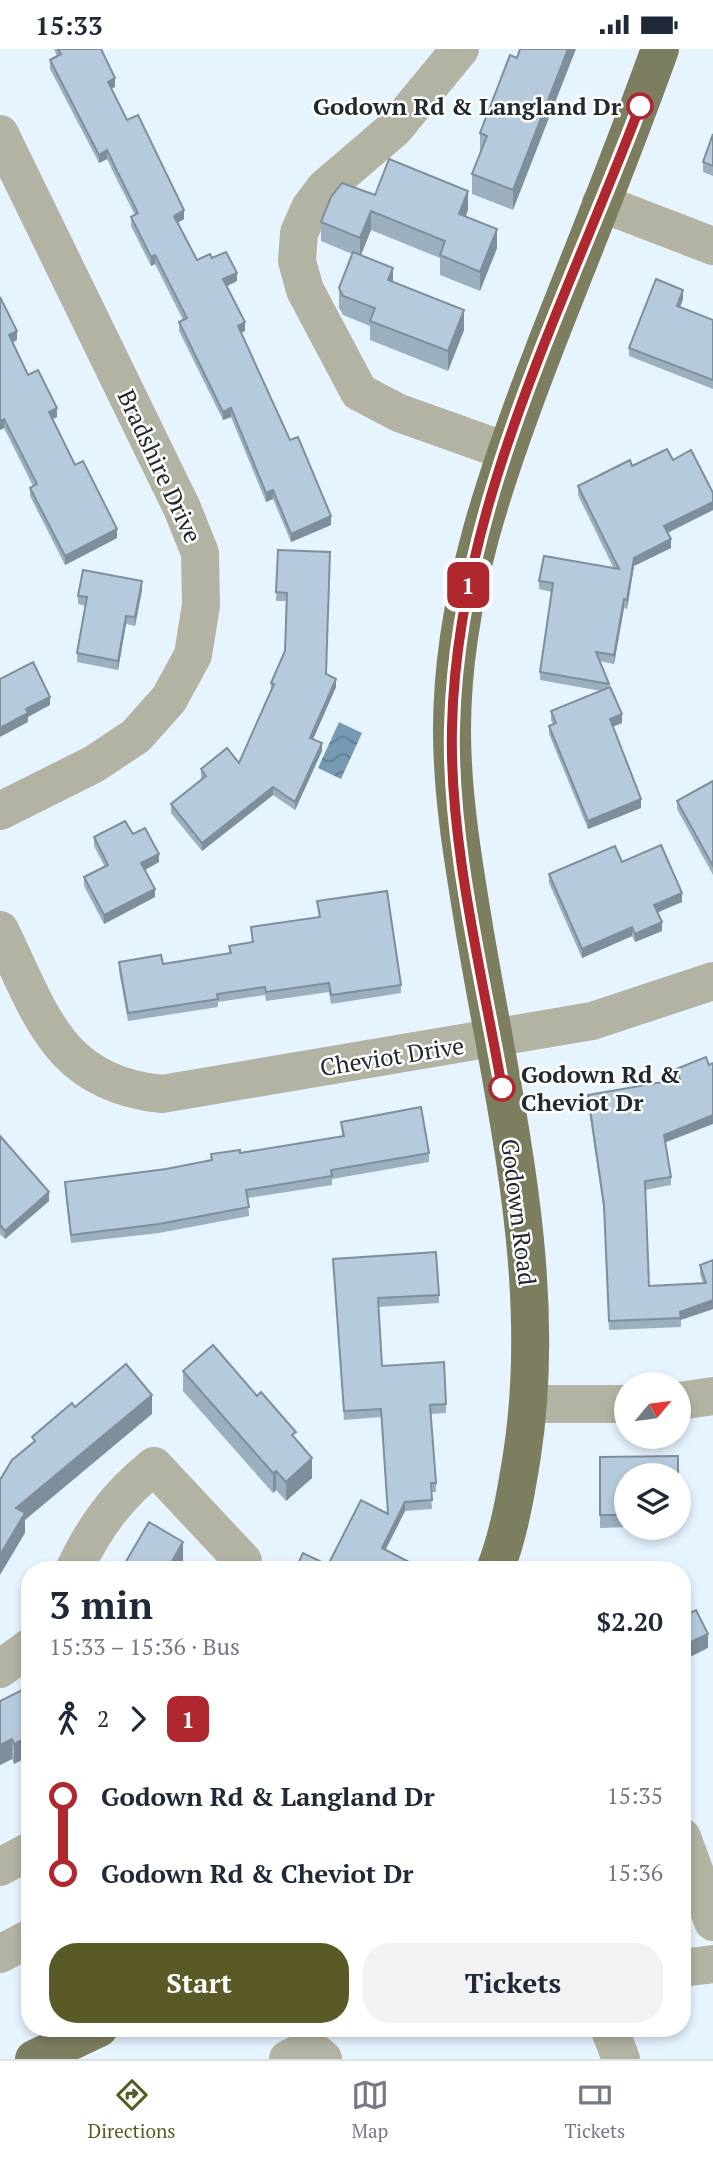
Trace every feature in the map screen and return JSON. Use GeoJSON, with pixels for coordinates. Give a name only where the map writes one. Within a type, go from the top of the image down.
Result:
{"type":"FeatureCollection","features":[{"type":"Feature","properties":{"kind":"main road","name":"Godown Road"},"geometry":{"type":"LineString","coordinates":[[497,1561],[518,1480],[530,1404],[530,1277],[461,846],[452,728],[456,659],[463,606],[506,451],[660,49]]}},
{"type":"Feature","properties":{"kind":"main road"},"geometry":{"type":"LineString","coordinates":[[34,2059],[80,2037]]}},
{"type":"Feature","properties":{"kind":"street"},"geometry":{"type":"LineString","coordinates":[[460,49],[395,128],[325,188],[310,208],[299,233],[297,261],[305,290],[359,392],[399,413],[506,451]]}},
{"type":"Feature","properties":{"kind":"street","name":"Bradshire Drive"},"geometry":{"type":"LineString","coordinates":[[0,134],[182,508],[200,553],[201,605],[193,655],[169,699],[136,736],[94,764],[0,811]]}},
{"type":"Feature","properties":{"kind":"street"},"geometry":{"type":"LineString","coordinates":[[601,203],[713,246]]}},
{"type":"Feature","properties":{"kind":"street","name":"Cheviot Drive"},"geometry":{"type":"LineString","coordinates":[[0,930],[52,1037],[77,1063],[108,1083],[136,1092],[162,1094],[592,1021],[713,981]]}},
{"type":"Feature","properties":{"kind":"street"},"geometry":{"type":"LineString","coordinates":[[691,1399],[713,1396]]}},
{"type":"Feature","properties":{"kind":"street"},"geometry":{"type":"LineString","coordinates":[[530,1404],[614,1403]]}},
{"type":"Feature","properties":{"kind":"street"},"geometry":{"type":"LineString","coordinates":[[78,1561],[93,1530],[133,1483],[154,1466],[242,1561]]}},
{"type":"Feature","properties":{"kind":"street"},"geometry":{"type":"LineString","coordinates":[[0,1669],[21,1654]]}},
{"type":"Feature","properties":{"kind":"street"},"geometry":{"type":"LineString","coordinates":[[0,1867],[21,1856]]}},
{"type":"Feature","properties":{"kind":"street"},"geometry":{"type":"LineString","coordinates":[[691,1862],[713,1922]]}},
{"type":"Feature","properties":{"kind":"street"},"geometry":{"type":"LineString","coordinates":[[0,1954],[21,1943]]}},
{"type":"Feature","properties":{"kind":"street"},"geometry":{"type":"LineString","coordinates":[[691,1967],[713,1964]]}},
{"type":"Feature","properties":{"kind":"street"},"geometry":{"type":"LineString","coordinates":[[612,2037],[621,2059]]}},
{"type":"Feature","properties":{"kind":"street"},"geometry":{"type":"LineString","coordinates":[[288,2059],[310,2048],[323,2059]]}},
{"type":"Feature","properties":{"kind":"water"},"geometry":{"type":"Polygon","coordinates":[[[339,722],[362,733],[341,779],[318,768],[339,722]]]}},
{"type":"Feature","properties":{"kind":"building"},"geometry":{"type":"Polygon","coordinates":[[[58,49],[101,49],[115,78],[108,82],[127,120],[138,115],[184,210],[174,216],[197,260],[210,254],[212,258],[226,252],[237,273],[223,279],[245,322],[238,326],[290,440],[298,437],[331,516],[291,534],[273,490],[266,493],[231,408],[223,412],[179,322],[187,318],[155,255],[151,257],[131,217],[138,213],[107,150],[99,155],[50,60],[61,54],[58,49]]]}},
{"type":"Feature","properties":{"kind":"building"},"geometry":{"type":"Polygon","coordinates":[[[520,49],[568,49],[513,190],[472,174],[487,136],[480,133],[510,55],[517,58],[520,49]]]}},
{"type":"Feature","properties":{"kind":"building"},"geometry":{"type":"Polygon","coordinates":[[[713,134],[713,166],[703,162],[713,134]]]}},
{"type":"Feature","properties":{"kind":"building"},"geometry":{"type":"Polygon","coordinates":[[[389,159],[468,191],[459,214],[497,229],[480,272],[440,255],[445,241],[371,211],[360,238],[321,222],[331,197],[342,183],[375,195],[389,159]]]}},
{"type":"Feature","properties":{"kind":"building"},"geometry":{"type":"Polygon","coordinates":[[[353,252],[393,268],[388,280],[464,310],[448,351],[370,321],[375,308],[343,296],[339,288],[353,252]]]}},
{"type":"Feature","properties":{"kind":"building"},"geometry":{"type":"Polygon","coordinates":[[[656,279],[683,290],[677,306],[713,320],[713,380],[629,348],[656,279]]]}},
{"type":"Feature","properties":{"kind":"building"},"geometry":{"type":"Polygon","coordinates":[[[0,297],[17,331],[9,335],[28,375],[38,370],[57,408],[49,412],[75,465],[83,461],[117,529],[65,556],[30,488],[37,484],[4,419],[0,421],[0,297]]]}},
{"type":"Feature","properties":{"kind":"building"},"geometry":{"type":"Polygon","coordinates":[[[667,449],[673,460],[691,450],[713,493],[713,502],[664,526],[671,539],[634,558],[614,655],[596,652],[609,684],[540,672],[553,583],[539,581],[544,556],[619,569],[578,486],[630,460],[632,466],[667,449]]]}},
{"type":"Feature","properties":{"kind":"building"},"geometry":{"type":"Polygon","coordinates":[[[278,550],[330,552],[326,674],[336,679],[310,738],[322,743],[295,802],[273,787],[202,843],[171,804],[206,776],[201,769],[227,748],[239,763],[274,684],[271,683],[285,651],[287,593],[276,592],[278,550]]]}},
{"type":"Feature","properties":{"kind":"building"},"geometry":{"type":"Polygon","coordinates":[[[83,570],[142,581],[135,617],[126,616],[118,661],[77,653],[87,597],[78,596],[83,570]]]}},
{"type":"Feature","properties":{"kind":"building"},"geometry":{"type":"Polygon","coordinates":[[[33,662],[50,697],[26,709],[28,713],[0,728],[0,679],[33,662]]]}},
{"type":"Feature","properties":{"kind":"building"},"geometry":{"type":"Polygon","coordinates":[[[610,687],[622,714],[610,719],[641,799],[588,821],[549,726],[556,723],[551,711],[610,687]]]}},
{"type":"Feature","properties":{"kind":"building"},"geometry":{"type":"Polygon","coordinates":[[[713,781],[713,866],[677,801],[713,781]]]}},
{"type":"Feature","properties":{"kind":"building"},"geometry":{"type":"Polygon","coordinates":[[[125,821],[133,834],[145,828],[159,854],[141,863],[155,889],[104,915],[84,877],[108,865],[94,837],[125,821]]]}},
{"type":"Feature","properties":{"kind":"building"},"geometry":{"type":"Polygon","coordinates":[[[661,845],[682,893],[654,905],[662,922],[635,934],[632,927],[582,949],[549,874],[615,846],[622,862],[661,845]]]}},
{"type":"Feature","properties":{"kind":"building"},"geometry":{"type":"Polygon","coordinates":[[[387,891],[401,985],[331,995],[329,983],[266,992],[265,987],[217,994],[218,999],[128,1013],[119,962],[161,955],[163,964],[231,953],[229,946],[253,942],[251,927],[320,917],[317,901],[387,891]]]}},
{"type":"Feature","properties":{"kind":"building"},"geometry":{"type":"Polygon","coordinates":[[[706,1057],[709,1065],[713,1063],[713,1115],[664,1135],[671,1177],[645,1181],[649,1286],[706,1283],[700,1265],[713,1260],[713,1300],[680,1312],[681,1318],[609,1321],[604,1205],[588,1095],[680,1079],[676,1069],[706,1057]]]}},
{"type":"Feature","properties":{"kind":"building"},"geometry":{"type":"Polygon","coordinates":[[[421,1107],[429,1153],[331,1170],[332,1176],[246,1190],[249,1207],[159,1224],[71,1235],[65,1182],[166,1169],[212,1160],[211,1154],[240,1150],[240,1153],[344,1136],[341,1122],[421,1107]]]}},
{"type":"Feature","properties":{"kind":"building"},"geometry":{"type":"Polygon","coordinates":[[[0,1136],[49,1192],[5,1231],[0,1225],[0,1136]]]}},
{"type":"Feature","properties":{"kind":"building"},"geometry":{"type":"Polygon","coordinates":[[[436,1252],[439,1295],[378,1298],[382,1366],[444,1362],[446,1404],[430,1405],[436,1483],[431,1483],[432,1500],[405,1502],[382,1548],[407,1561],[330,1561],[361,1500],[388,1514],[381,1409],[344,1411],[333,1259],[436,1252]]]}},
{"type":"Feature","properties":{"kind":"building"},"geometry":{"type":"Polygon","coordinates":[[[213,1345],[257,1396],[261,1392],[296,1432],[292,1435],[312,1458],[286,1482],[276,1471],[273,1473],[183,1371],[213,1345]]]}},
{"type":"Feature","properties":{"kind":"building"},"geometry":{"type":"Polygon","coordinates":[[[126,1364],[152,1395],[16,1508],[25,1513],[0,1555],[0,1480],[12,1460],[35,1441],[32,1437],[72,1403],[75,1407],[126,1364]]]}},
{"type":"Feature","properties":{"kind":"building"},"geometry":{"type":"Polygon","coordinates":[[[678,1456],[678,1463],[614,1463],[614,1515],[600,1515],[600,1457],[678,1456]]]}},
{"type":"Feature","properties":{"kind":"building"},"geometry":{"type":"Polygon","coordinates":[[[149,1522],[183,1542],[172,1561],[126,1561],[149,1522]]]}},
{"type":"Feature","properties":{"kind":"building"},"geometry":{"type":"Polygon","coordinates":[[[303,1553],[320,1561],[299,1561],[303,1553]]]}},
{"type":"Feature","properties":{"kind":"building"},"geometry":{"type":"Polygon","coordinates":[[[696,1610],[708,1634],[691,1642],[691,1612],[696,1610]]]}},
{"type":"Feature","properties":{"kind":"building"},"geometry":{"type":"Polygon","coordinates":[[[21,1690],[21,1740],[14,1744],[12,1739],[0,1745],[0,1701],[21,1690]]]}},
{"type":"Feature","properties":{"kind":"bus line","name":"1"},"geometry":{"type":"LineString","coordinates":[[502,1088],[461,846],[454,781],[452,728],[459,633],[473,563],[506,451],[640,106]]}},
{"type":"Feature","properties":{"kind":"place","name":"Godown Rd & Langland Dr"},"geometry":{"type":"Point","coordinates":[640,106]}},
{"type":"Feature","properties":{"kind":"place","name":"Godown Rd & Cheviot Dr"},"geometry":{"type":"Point","coordinates":[502,1088]}}]}
